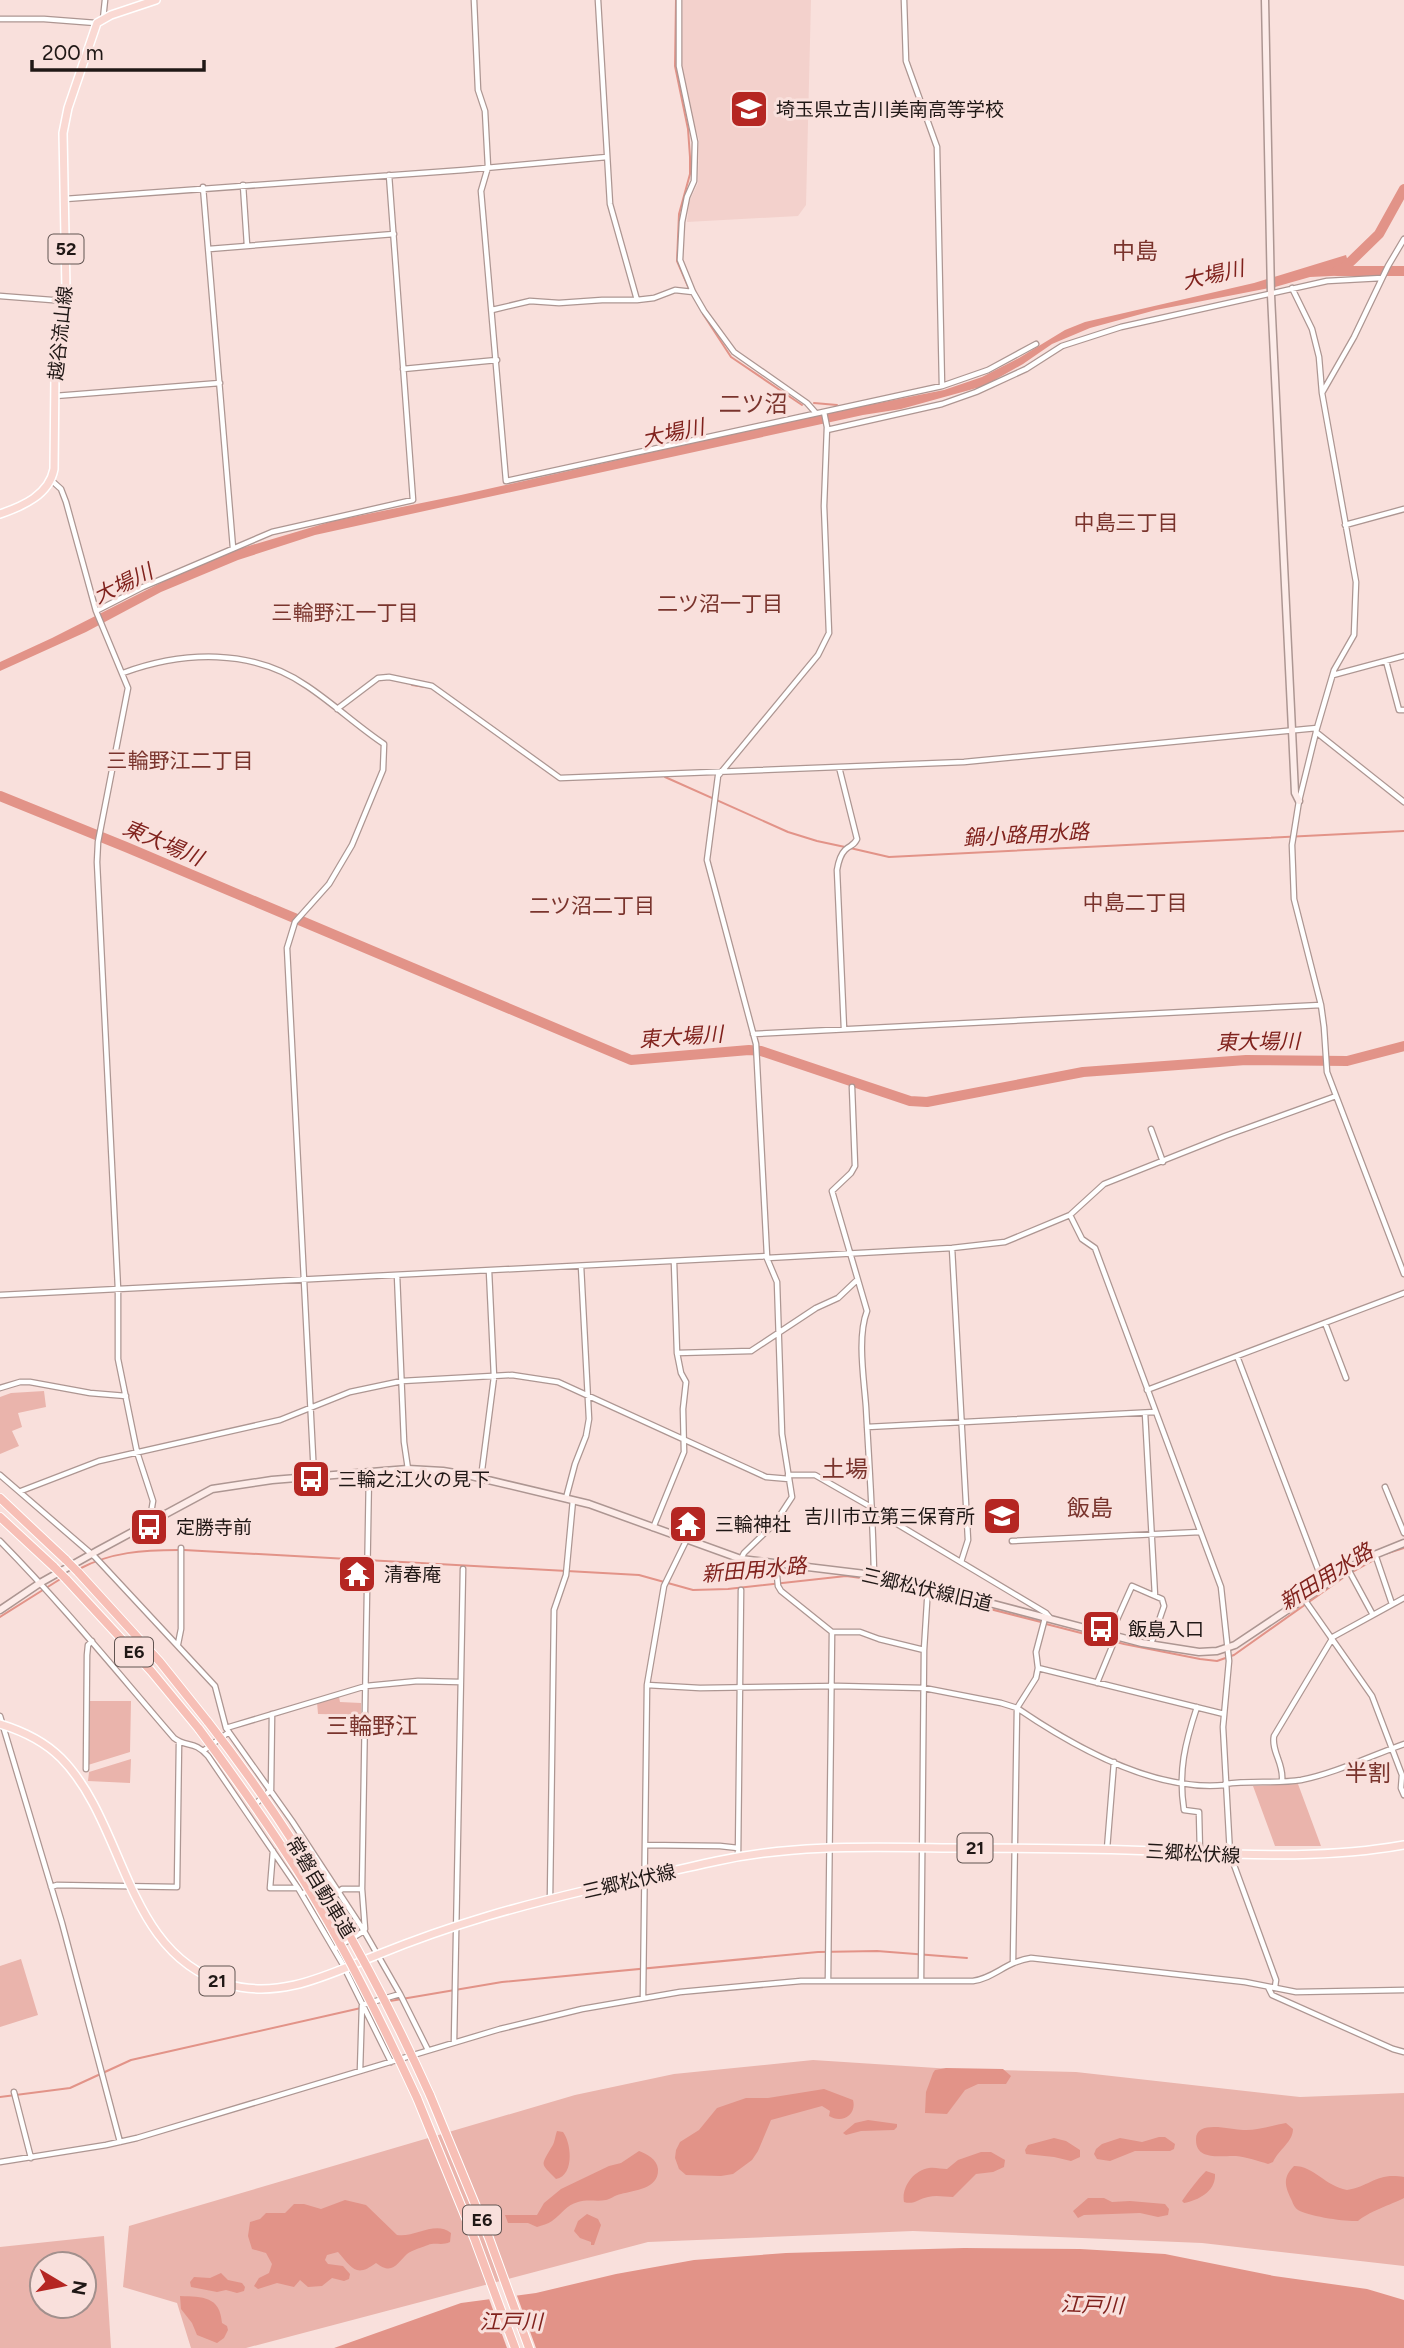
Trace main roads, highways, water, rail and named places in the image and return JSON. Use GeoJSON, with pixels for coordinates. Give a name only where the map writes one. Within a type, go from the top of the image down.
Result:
{"type":"FeatureCollection","features":[{"type":"Feature","properties":{"kind":"highway","name":"常磐自動車道"},"geometry":{"type":"LineString","coordinates":[[0,1498],[78,1572],[160,1662],[243,1767],[309,1865],[381,1993],[409,2050],[460,2166],[529,2348]]}},
{"type":"Feature","properties":{"kind":"highway","name":"常磐自動車道"},"geometry":{"type":"LineString","coordinates":[[0,1517],[66,1579],[151,1671],[199,1729],[298,1871],[370,1999],[417,2098],[515,2348]]}},
{"type":"Feature","properties":{"kind":"main road","name":"越谷流山線"},"geometry":{"type":"LineString","coordinates":[[0,514],[46,488],[51,480],[55,461],[54,396],[66,301],[64,125],[100,21],[156,0]]}},
{"type":"Feature","properties":{"kind":"main road","name":"三郷松伏線"},"geometry":{"type":"LineString","coordinates":[[1,1725],[40,1741],[74,1773],[151,1925],[165,1944],[193,1969],[220,1982],[251,1989],[269,1990],[302,1984],[457,1925],[550,1899],[738,1853],[830,1847],[922,1847],[1329,1855],[1404,1845]]}},
{"type":"Feature","properties":{"kind":"water"},"geometry":{"type":"Polygon","coordinates":[[[1346,255],[1352,275],[1310,277],[1275,287],[1156,310],[1090,328],[1052,344],[984,386],[901,409],[863,415],[315,535],[238,560],[161,592],[86,632],[0,671],[0,662],[186,570],[242,548],[333,521],[944,390],[982,377],[1065,330],[1085,322],[1254,283],[1346,255]]]}},
{"type":"Feature","properties":{"kind":"water"},"geometry":{"type":"Polygon","coordinates":[[[946,2068],[1003,2069],[1011,2076],[1006,2084],[978,2084],[965,2090],[947,2114],[925,2113],[926,2092],[933,2073],[946,2068]]]}},
{"type":"Feature","properties":{"kind":"water"},"geometry":{"type":"Polygon","coordinates":[[[824,2089],[853,2100],[851,2114],[839,2119],[834,2118],[829,2116],[830,2111],[822,2106],[771,2120],[752,2160],[733,2174],[686,2175],[679,2169],[675,2158],[680,2142],[699,2130],[717,2108],[746,2098],[768,2098],[824,2089]]]}},
{"type":"Feature","properties":{"kind":"water"},"geometry":{"type":"Polygon","coordinates":[[[868,2120],[897,2124],[897,2127],[894,2130],[861,2131],[846,2135],[843,2133],[855,2123],[868,2120]]]}},
{"type":"Feature","properties":{"kind":"water"},"geometry":{"type":"Polygon","coordinates":[[[1286,2123],[1293,2129],[1291,2138],[1273,2162],[1268,2164],[1240,2157],[1212,2156],[1201,2152],[1197,2147],[1197,2134],[1207,2128],[1248,2130],[1286,2123]]]}},
{"type":"Feature","properties":{"kind":"water"},"geometry":{"type":"Polygon","coordinates":[[[557,2131],[563,2132],[566,2137],[570,2159],[566,2172],[556,2179],[544,2162],[557,2131]]]}},
{"type":"Feature","properties":{"kind":"water"},"geometry":{"type":"Polygon","coordinates":[[[1165,2137],[1175,2144],[1174,2149],[1135,2151],[1110,2161],[1097,2159],[1094,2154],[1102,2144],[1120,2138],[1142,2142],[1165,2137]]]}},
{"type":"Feature","properties":{"kind":"water"},"geometry":{"type":"Polygon","coordinates":[[[1054,2138],[1066,2141],[1080,2150],[1080,2157],[1071,2161],[1026,2154],[1028,2145],[1054,2138]]]}},
{"type":"Feature","properties":{"kind":"water"},"geometry":{"type":"Polygon","coordinates":[[[639,2151],[651,2157],[657,2165],[657,2176],[650,2185],[606,2200],[574,2203],[550,2222],[537,2227],[528,2223],[508,2223],[505,2215],[537,2215],[544,2203],[561,2189],[621,2163],[639,2151]]]}},
{"type":"Feature","properties":{"kind":"water"},"geometry":{"type":"Polygon","coordinates":[[[981,2152],[991,2152],[1005,2160],[1004,2167],[993,2172],[976,2174],[953,2197],[931,2196],[904,2202],[907,2185],[918,2172],[931,2168],[947,2169],[958,2160],[981,2152]]]}},
{"type":"Feature","properties":{"kind":"water"},"geometry":{"type":"Polygon","coordinates":[[[1294,2166],[1308,2169],[1332,2185],[1347,2190],[1387,2176],[1404,2177],[1404,2198],[1358,2221],[1337,2220],[1303,2212],[1294,2205],[1286,2183],[1294,2166]]]}},
{"type":"Feature","properties":{"kind":"water"},"geometry":{"type":"Polygon","coordinates":[[[1206,2171],[1215,2174],[1210,2190],[1195,2200],[1184,2203],[1182,2201],[1206,2171]]]}},
{"type":"Feature","properties":{"kind":"water"},"geometry":{"type":"Polygon","coordinates":[[[1088,2198],[1104,2198],[1112,2202],[1165,2204],[1169,2209],[1168,2215],[1158,2217],[1140,2213],[1084,2215],[1078,2218],[1073,2211],[1088,2198]]]}},
{"type":"Feature","properties":{"kind":"water"},"geometry":{"type":"Polygon","coordinates":[[[345,2200],[366,2205],[397,2235],[438,2228],[451,2233],[450,2242],[431,2244],[415,2250],[391,2268],[376,2263],[359,2270],[351,2266],[338,2252],[327,2255],[325,2260],[328,2264],[343,2266],[350,2274],[349,2279],[344,2281],[332,2278],[322,2286],[308,2287],[300,2280],[294,2287],[277,2283],[258,2289],[254,2286],[259,2278],[269,2273],[272,2264],[266,2253],[252,2249],[248,2236],[250,2222],[260,2219],[266,2213],[285,2213],[294,2204],[321,2209],[345,2200]]]}},
{"type":"Feature","properties":{"kind":"water"},"geometry":{"type":"Polygon","coordinates":[[[587,2214],[598,2219],[601,2225],[594,2245],[580,2238],[574,2231],[578,2221],[587,2214]]]}},
{"type":"Feature","properties":{"kind":"water","name":"江戸川"},"geometry":{"type":"Polygon","coordinates":[[[964,2248],[1080,2249],[1165,2254],[1274,2276],[1367,2289],[1404,2300],[1404,2348],[334,2348],[461,2303],[536,2293],[616,2274],[694,2260],[786,2253],[964,2248]]]}},
{"type":"Feature","properties":{"kind":"water"},"geometry":{"type":"Polygon","coordinates":[[[221,2273],[228,2280],[242,2283],[244,2291],[217,2292],[191,2287],[190,2282],[194,2277],[210,2278],[221,2273]]]}},
{"type":"Feature","properties":{"kind":"water"},"geometry":{"type":"Polygon","coordinates":[[[180,2296],[203,2298],[214,2303],[221,2314],[222,2323],[227,2326],[224,2338],[217,2343],[197,2335],[181,2309],[180,2296]]]}},
{"type":"Feature","properties":{"kind":"waterway"},"geometry":{"type":"LineString","coordinates":[[676,0],[675,66],[688,129],[690,157],[690,174],[679,214],[677,261],[690,291]]}},
{"type":"Feature","properties":{"kind":"waterway"},"geometry":{"type":"LineString","coordinates":[[1339,270],[1379,234],[1404,189]]}},
{"type":"Feature","properties":{"kind":"waterway","name":"大場川"},"geometry":{"type":"LineString","coordinates":[[1337,271],[1404,271]]}},
{"type":"Feature","properties":{"kind":"waterway"},"geometry":{"type":"LineString","coordinates":[[703,314],[731,357],[802,405]]}},
{"type":"Feature","properties":{"kind":"waterway"},"geometry":{"type":"LineString","coordinates":[[814,403],[837,405]]}},
{"type":"Feature","properties":{"kind":"waterway","name":"鍋小路用水路"},"geometry":{"type":"LineString","coordinates":[[412,685],[425,687]]}},
{"type":"Feature","properties":{"kind":"waterway","name":"鍋小路用水路"},"geometry":{"type":"LineString","coordinates":[[665,777],[788,832],[845,847]]}},
{"type":"Feature","properties":{"kind":"waterway","name":"東大場川"},"geometry":{"type":"LineString","coordinates":[[0,796],[631,1060],[761,1051],[910,1101],[927,1102],[1083,1072],[1246,1060],[1347,1061],[1404,1046]]}},
{"type":"Feature","properties":{"kind":"waterway","name":"鍋小路用水路"},"geometry":{"type":"LineString","coordinates":[[850,848],[889,857],[1404,831]]}},
{"type":"Feature","properties":{"kind":"waterway","name":"新田用水路"},"geometry":{"type":"LineString","coordinates":[[1385,1554],[1404,1548]]}},
{"type":"Feature","properties":{"kind":"waterway","name":"新田用水路"},"geometry":{"type":"LineString","coordinates":[[79,1569],[128,1553],[179,1550]]}},
{"type":"Feature","properties":{"kind":"waterway","name":"新田用水路"},"geometry":{"type":"LineString","coordinates":[[184,1550],[639,1575],[693,1590],[728,1589],[846,1576],[876,1580],[1041,1622]]}},
{"type":"Feature","properties":{"kind":"waterway","name":"新田用水路"},"geometry":{"type":"LineString","coordinates":[[1046,1624],[1124,1644],[1217,1661],[1234,1655],[1347,1575],[1374,1560]]}},
{"type":"Feature","properties":{"kind":"waterway","name":"新田用水路"},"geometry":{"type":"LineString","coordinates":[[0,1617],[62,1578]]}},
{"type":"Feature","properties":{"kind":"waterway"},"geometry":{"type":"LineString","coordinates":[[390,2001],[502,1982],[818,1952],[877,1951],[967,1958]]}},
{"type":"Feature","properties":{"kind":"waterway"},"geometry":{"type":"LineString","coordinates":[[0,2097],[70,2088],[131,2060],[361,2008]]}},
{"type":"Feature","properties":{"kind":"place","name":"埼玉県立吉川美南高等学校"},"geometry":{"type":"Point","coordinates":[749,109]}},
{"type":"Feature","properties":{"kind":"place","name":"三輪之江火の見下"},"geometry":{"type":"Point","coordinates":[311,1479]}},
{"type":"Feature","properties":{"kind":"place","name":"吉川市立第三保育所"},"geometry":{"type":"Point","coordinates":[1002,1516]}},
{"type":"Feature","properties":{"kind":"place","name":"三輪神社"},"geometry":{"type":"Point","coordinates":[688,1524]}},
{"type":"Feature","properties":{"kind":"place","name":"定勝寺前"},"geometry":{"type":"Point","coordinates":[149,1527]}},
{"type":"Feature","properties":{"kind":"place","name":"清春庵"},"geometry":{"type":"Point","coordinates":[357,1574]}},
{"type":"Feature","properties":{"kind":"place","name":"飯島入口"},"geometry":{"type":"Point","coordinates":[1101,1629]}},
{"type":"Feature","properties":{"kind":"district","name":"中島"},"geometry":{"type":"Point","coordinates":[1135,251]}},
{"type":"Feature","properties":{"kind":"district","name":"二ツ沼"},"geometry":{"type":"Point","coordinates":[753,404]}},
{"type":"Feature","properties":{"kind":"district","name":"中島三丁目"},"geometry":{"type":"Point","coordinates":[1126,523]}},
{"type":"Feature","properties":{"kind":"district","name":"二ツ沼一丁目"},"geometry":{"type":"Point","coordinates":[720,604]}},
{"type":"Feature","properties":{"kind":"district","name":"三輪野江一丁目"},"geometry":{"type":"Point","coordinates":[345,613]}},
{"type":"Feature","properties":{"kind":"district","name":"三輪野江二丁目"},"geometry":{"type":"Point","coordinates":[180,761]}},
{"type":"Feature","properties":{"kind":"district","name":"中島二丁目"},"geometry":{"type":"Point","coordinates":[1135,903]}},
{"type":"Feature","properties":{"kind":"district","name":"二ツ沼二丁目"},"geometry":{"type":"Point","coordinates":[592,906]}},
{"type":"Feature","properties":{"kind":"district","name":"土場"},"geometry":{"type":"Point","coordinates":[845,1469]}},
{"type":"Feature","properties":{"kind":"district","name":"飯島"},"geometry":{"type":"Point","coordinates":[1090,1508]}},
{"type":"Feature","properties":{"kind":"district","name":"三輪野江"},"geometry":{"type":"Point","coordinates":[372,1726]}},
{"type":"Feature","properties":{"kind":"district","name":"半割"},"geometry":{"type":"Point","coordinates":[1368,1773]}}]}
